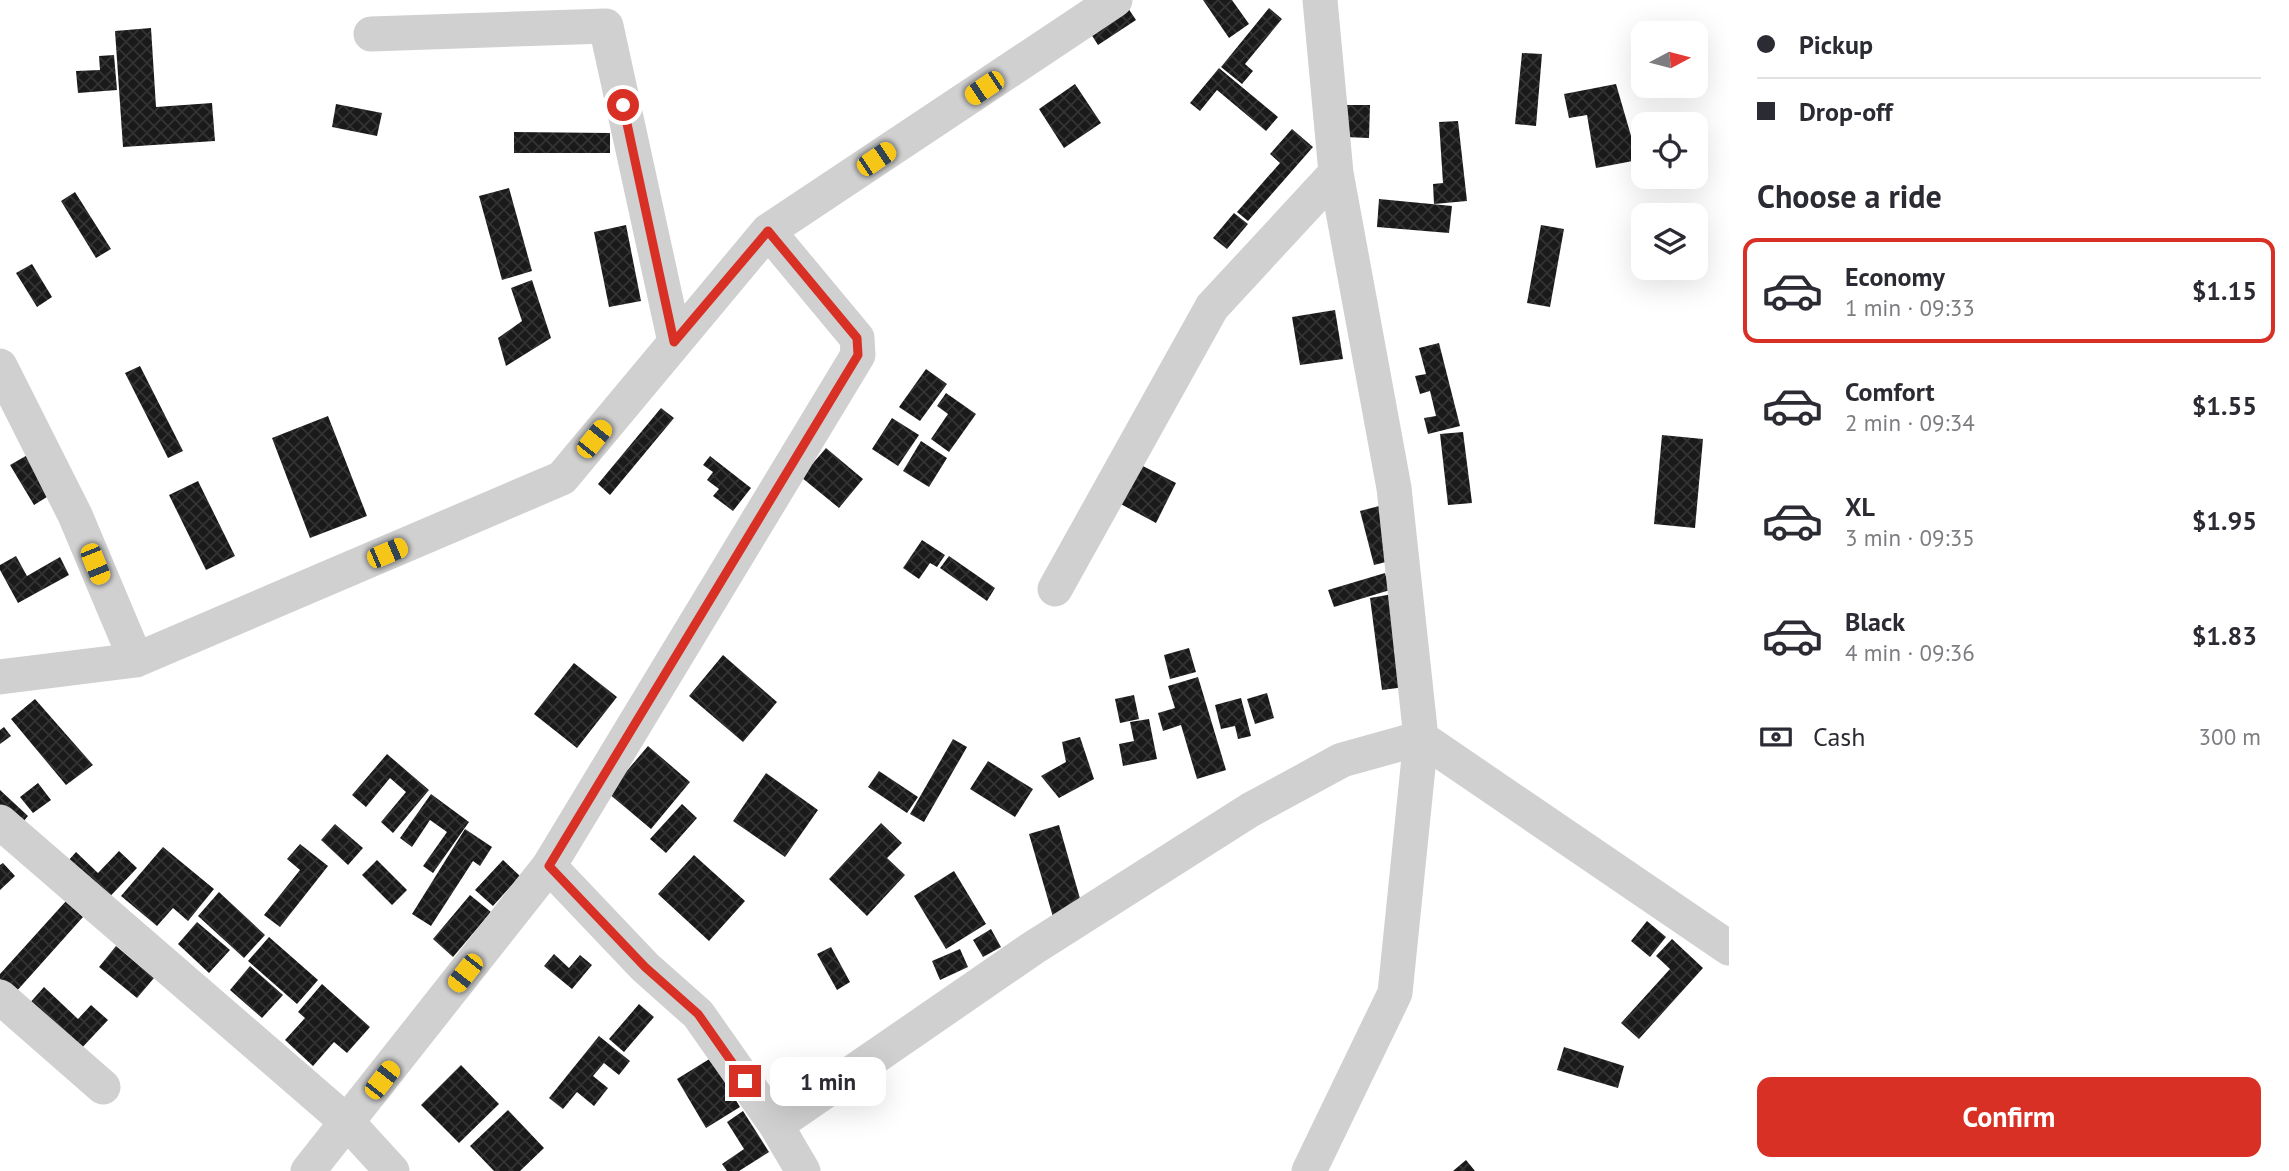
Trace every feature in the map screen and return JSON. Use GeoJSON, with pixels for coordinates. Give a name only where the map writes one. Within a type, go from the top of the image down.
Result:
{"type":"FeatureCollection","features":[{"type":"Feature","properties":{"kind":"street"},"geometry":{"type":"LineString","coordinates":[[0,677],[135,660],[562,478],[768,231],[1115,0]]}},
{"type":"Feature","properties":{"kind":"street"},"geometry":{"type":"LineString","coordinates":[[1309,1171],[1395,993],[1421,738],[1394,488],[1336,173],[1320,0]]}},
{"type":"Feature","properties":{"kind":"street"},"geometry":{"type":"LineString","coordinates":[[371,34],[606,26],[674,342]]}},
{"type":"Feature","properties":{"kind":"street"},"geometry":{"type":"LineString","coordinates":[[1055,589],[1212,307],[1336,173]]}},
{"type":"Feature","properties":{"kind":"street"},"geometry":{"type":"LineString","coordinates":[[308,1171],[549,866],[858,355],[857,338],[768,231]]}},
{"type":"Feature","properties":{"kind":"street"},"geometry":{"type":"LineString","coordinates":[[0,366],[75,516],[135,660]]}},
{"type":"Feature","properties":{"kind":"street"},"geometry":{"type":"LineString","coordinates":[[776,1125],[1033,948],[1250,810],[1342,760],[1421,738],[1729,948]]}},
{"type":"Feature","properties":{"kind":"street"},"geometry":{"type":"LineString","coordinates":[[0,822],[348,1123],[392,1171]]}},
{"type":"Feature","properties":{"kind":"street"},"geometry":{"type":"LineString","coordinates":[[549,866],[645,967],[698,1014],[776,1125],[803,1171]]}},
{"type":"Feature","properties":{"kind":"street"},"geometry":{"type":"LineString","coordinates":[[0,997],[103,1087]]}},
{"type":"Feature","properties":{"kind":"building"},"geometry":{"type":"Polygon","coordinates":[[[1203,0],[1232,0],[1249,24],[1229,38],[1203,0]]]}},
{"type":"Feature","properties":{"kind":"building"},"geometry":{"type":"Polygon","coordinates":[[[1128,8],[1136,20],[1098,45],[1091,34],[1128,8]]]}},
{"type":"Feature","properties":{"kind":"building"},"geometry":{"type":"Polygon","coordinates":[[[1269,8],[1282,19],[1245,64],[1253,71],[1242,84],[1221,67],[1269,8]]]}},
{"type":"Feature","properties":{"kind":"building"},"geometry":{"type":"Polygon","coordinates":[[[151,28],[156,107],[212,103],[215,141],[123,147],[115,31],[151,28]]]}},
{"type":"Feature","properties":{"kind":"building"},"geometry":{"type":"Polygon","coordinates":[[[1522,53],[1542,54],[1536,126],[1515,124],[1522,53]]]}},
{"type":"Feature","properties":{"kind":"building"},"geometry":{"type":"Polygon","coordinates":[[[114,55],[117,90],[78,93],[76,71],[100,70],[99,56],[114,55]]]}},
{"type":"Feature","properties":{"kind":"building"},"geometry":{"type":"Polygon","coordinates":[[[1219,68],[1278,117],[1266,131],[1217,90],[1200,111],[1190,103],[1219,68]]]}},
{"type":"Feature","properties":{"kind":"building"},"geometry":{"type":"Polygon","coordinates":[[[1075,84],[1101,123],[1064,148],[1039,109],[1075,84]]]}},
{"type":"Feature","properties":{"kind":"building"},"geometry":{"type":"Polygon","coordinates":[[[1616,84],[1631,136],[1631,161],[1596,168],[1587,115],[1569,118],[1564,94],[1616,84]]]}},
{"type":"Feature","properties":{"kind":"building"},"geometry":{"type":"Polygon","coordinates":[[[336,104],[382,113],[377,136],[332,127],[336,104]]]}},
{"type":"Feature","properties":{"kind":"building"},"geometry":{"type":"Polygon","coordinates":[[[1346,105],[1370,105],[1369,138],[1345,137],[1346,105]]]}},
{"type":"Feature","properties":{"kind":"building"},"geometry":{"type":"Polygon","coordinates":[[[1458,121],[1467,201],[1434,204],[1433,184],[1443,183],[1439,122],[1458,121]]]}},
{"type":"Feature","properties":{"kind":"building"},"geometry":{"type":"Polygon","coordinates":[[[1292,129],[1313,147],[1248,221],[1237,212],[1280,163],[1270,154],[1292,129]]]}},
{"type":"Feature","properties":{"kind":"building"},"geometry":{"type":"Polygon","coordinates":[[[514,132],[610,133],[610,153],[514,153],[514,132]]]}},
{"type":"Feature","properties":{"kind":"building"},"geometry":{"type":"Polygon","coordinates":[[[509,188],[532,271],[502,280],[479,196],[509,188]]]}},
{"type":"Feature","properties":{"kind":"building"},"geometry":{"type":"Polygon","coordinates":[[[75,192],[111,249],[96,258],[61,201],[75,192]]]}},
{"type":"Feature","properties":{"kind":"building"},"geometry":{"type":"Polygon","coordinates":[[[1379,199],[1452,206],[1449,233],[1377,227],[1379,199]]]}},
{"type":"Feature","properties":{"kind":"building"},"geometry":{"type":"Polygon","coordinates":[[[1234,213],[1248,224],[1227,249],[1213,238],[1234,213]]]}},
{"type":"Feature","properties":{"kind":"building"},"geometry":{"type":"Polygon","coordinates":[[[626,225],[641,301],[609,307],[594,232],[626,225]]]}},
{"type":"Feature","properties":{"kind":"building"},"geometry":{"type":"Polygon","coordinates":[[[1541,225],[1564,229],[1550,307],[1527,303],[1541,225]]]}},
{"type":"Feature","properties":{"kind":"building"},"geometry":{"type":"Polygon","coordinates":[[[32,264],[52,297],[37,307],[16,273],[32,264]]]}},
{"type":"Feature","properties":{"kind":"building"},"geometry":{"type":"Polygon","coordinates":[[[532,280],[551,338],[506,366],[498,338],[522,321],[511,288],[532,280]]]}},
{"type":"Feature","properties":{"kind":"building"},"geometry":{"type":"Polygon","coordinates":[[[1335,310],[1343,359],[1300,365],[1292,317],[1335,310]]]}},
{"type":"Feature","properties":{"kind":"building"},"geometry":{"type":"Polygon","coordinates":[[[1439,343],[1460,426],[1428,434],[1424,418],[1436,416],[1430,391],[1420,394],[1415,376],[1426,374],[1419,348],[1439,343]]]}},
{"type":"Feature","properties":{"kind":"building"},"geometry":{"type":"Polygon","coordinates":[[[140,366],[183,451],[168,458],[125,373],[140,366]]]}},
{"type":"Feature","properties":{"kind":"building"},"geometry":{"type":"Polygon","coordinates":[[[926,369],[947,384],[920,421],[899,407],[926,369]]]}},
{"type":"Feature","properties":{"kind":"building"},"geometry":{"type":"Polygon","coordinates":[[[946,393],[976,414],[949,452],[931,439],[948,414],[937,406],[946,393]]]}},
{"type":"Feature","properties":{"kind":"building"},"geometry":{"type":"Polygon","coordinates":[[[661,408],[674,418],[610,495],[598,484],[661,408]]]}},
{"type":"Feature","properties":{"kind":"building"},"geometry":{"type":"Polygon","coordinates":[[[328,416],[367,516],[310,538],[272,438],[328,416]]]}},
{"type":"Feature","properties":{"kind":"building"},"geometry":{"type":"Polygon","coordinates":[[[892,418],[919,435],[898,466],[872,449],[892,418]]]}},
{"type":"Feature","properties":{"kind":"building"},"geometry":{"type":"Polygon","coordinates":[[[1463,432],[1472,503],[1448,505],[1440,434],[1463,432]]]}},
{"type":"Feature","properties":{"kind":"building"},"geometry":{"type":"Polygon","coordinates":[[[1662,435],[1703,439],[1695,528],[1654,524],[1662,435]]]}},
{"type":"Feature","properties":{"kind":"building"},"geometry":{"type":"Polygon","coordinates":[[[921,441],[947,458],[929,487],[903,471],[921,441]]]}},
{"type":"Feature","properties":{"kind":"building"},"geometry":{"type":"Polygon","coordinates":[[[826,448],[863,479],[839,508],[801,477],[826,448]]]}},
{"type":"Feature","properties":{"kind":"building"},"geometry":{"type":"Polygon","coordinates":[[[31,453],[55,492],[34,505],[10,465],[31,453]]]}},
{"type":"Feature","properties":{"kind":"building"},"geometry":{"type":"Polygon","coordinates":[[[710,456],[751,488],[733,511],[713,496],[719,489],[707,480],[713,472],[703,465],[710,456]]]}},
{"type":"Feature","properties":{"kind":"building"},"geometry":{"type":"Polygon","coordinates":[[[1137,463],[1176,483],[1156,523],[1117,502],[1137,463]]]}},
{"type":"Feature","properties":{"kind":"building"},"geometry":{"type":"Polygon","coordinates":[[[198,481],[235,556],[206,570],[169,495],[198,481]]]}},
{"type":"Feature","properties":{"kind":"building"},"geometry":{"type":"Polygon","coordinates":[[[1383,505],[1398,559],[1374,565],[1360,511],[1383,505]]]}},
{"type":"Feature","properties":{"kind":"building"},"geometry":{"type":"Polygon","coordinates":[[[922,540],[945,555],[937,567],[930,563],[919,579],[903,568],[922,540]]]}},
{"type":"Feature","properties":{"kind":"building"},"geometry":{"type":"Polygon","coordinates":[[[16,556],[27,576],[60,557],[69,575],[18,603],[0,570],[0,565],[16,556]]]}},
{"type":"Feature","properties":{"kind":"building"},"geometry":{"type":"Polygon","coordinates":[[[949,556],[995,588],[987,601],[940,568],[949,556]]]}},
{"type":"Feature","properties":{"kind":"building"},"geometry":{"type":"Polygon","coordinates":[[[1385,573],[1390,590],[1334,607],[1328,590],[1385,573]]]}},
{"type":"Feature","properties":{"kind":"building"},"geometry":{"type":"Polygon","coordinates":[[[1393,594],[1405,687],[1382,690],[1370,598],[1393,594]]]}},
{"type":"Feature","properties":{"kind":"building"},"geometry":{"type":"Polygon","coordinates":[[[1189,648],[1196,672],[1170,679],[1164,655],[1189,648]]]}},
{"type":"Feature","properties":{"kind":"building"},"geometry":{"type":"Polygon","coordinates":[[[723,655],[777,702],[743,742],[689,696],[723,655]]]}},
{"type":"Feature","properties":{"kind":"building"},"geometry":{"type":"Polygon","coordinates":[[[574,663],[617,697],[577,748],[534,714],[574,663]]]}},
{"type":"Feature","properties":{"kind":"building"},"geometry":{"type":"Polygon","coordinates":[[[1198,677],[1226,770],[1197,779],[1181,725],[1163,731],[1158,713],[1175,708],[1168,686],[1198,677]]]}},
{"type":"Feature","properties":{"kind":"building"},"geometry":{"type":"Polygon","coordinates":[[[1267,693],[1274,718],[1255,724],[1247,699],[1267,693]]]}},
{"type":"Feature","properties":{"kind":"building"},"geometry":{"type":"Polygon","coordinates":[[[1134,695],[1139,719],[1120,723],[1115,699],[1134,695]]]}},
{"type":"Feature","properties":{"kind":"building"},"geometry":{"type":"Polygon","coordinates":[[[1241,698],[1251,736],[1238,739],[1235,726],[1221,729],[1215,705],[1241,698]]]}},
{"type":"Feature","properties":{"kind":"building"},"geometry":{"type":"Polygon","coordinates":[[[35,699],[93,765],[66,785],[11,719],[35,699]]]}},
{"type":"Feature","properties":{"kind":"building"},"geometry":{"type":"Polygon","coordinates":[[[1149,719],[1157,759],[1123,766],[1119,744],[1134,741],[1130,722],[1149,719]]]}},
{"type":"Feature","properties":{"kind":"building"},"geometry":{"type":"Polygon","coordinates":[[[4,727],[11,736],[0,744],[0,730],[4,727]]]}},
{"type":"Feature","properties":{"kind":"building"},"geometry":{"type":"Polygon","coordinates":[[[1080,737],[1094,779],[1059,798],[1041,776],[1066,762],[1062,742],[1080,737]]]}},
{"type":"Feature","properties":{"kind":"building"},"geometry":{"type":"Polygon","coordinates":[[[953,739],[967,747],[924,822],[910,814],[953,739]]]}},
{"type":"Feature","properties":{"kind":"building"},"geometry":{"type":"Polygon","coordinates":[[[648,746],[690,782],[651,829],[608,793],[648,746]]]}},
{"type":"Feature","properties":{"kind":"building"},"geometry":{"type":"Polygon","coordinates":[[[387,754],[429,790],[393,833],[381,822],[406,792],[390,778],[366,807],[352,795],[387,754]]]}},
{"type":"Feature","properties":{"kind":"building"},"geometry":{"type":"Polygon","coordinates":[[[988,761],[1033,789],[1015,817],[970,789],[988,761]]]}},
{"type":"Feature","properties":{"kind":"building"},"geometry":{"type":"Polygon","coordinates":[[[879,771],[918,797],[907,813],[868,787],[879,771]]]}},
{"type":"Feature","properties":{"kind":"building"},"geometry":{"type":"Polygon","coordinates":[[[766,773],[818,810],[785,857],[733,821],[766,773]]]}},
{"type":"Feature","properties":{"kind":"building"},"geometry":{"type":"Polygon","coordinates":[[[38,783],[51,800],[33,813],[20,797],[38,783]]]}},
{"type":"Feature","properties":{"kind":"building"},"geometry":{"type":"Polygon","coordinates":[[[0,790],[28,816],[18,828],[0,812],[0,790]]]}},
{"type":"Feature","properties":{"kind":"building"},"geometry":{"type":"Polygon","coordinates":[[[431,794],[469,822],[433,873],[423,866],[447,832],[430,820],[412,847],[400,838],[431,794]]]}},
{"type":"Feature","properties":{"kind":"building"},"geometry":{"type":"Polygon","coordinates":[[[682,804],[697,818],[666,853],[650,839],[682,804]]]}},
{"type":"Feature","properties":{"kind":"building"},"geometry":{"type":"Polygon","coordinates":[[[881,823],[902,843],[887,858],[905,875],[867,916],[829,879],[881,823]]]}},
{"type":"Feature","properties":{"kind":"building"},"geometry":{"type":"Polygon","coordinates":[[[335,824],[363,848],[348,865],[321,840],[335,824]]]}},
{"type":"Feature","properties":{"kind":"building"},"geometry":{"type":"Polygon","coordinates":[[[1059,825],[1083,909],[1053,917],[1029,834],[1059,825]]]}},
{"type":"Feature","properties":{"kind":"building"},"geometry":{"type":"Polygon","coordinates":[[[465,829],[492,847],[480,866],[473,861],[431,926],[412,914],[465,829]]]}},
{"type":"Feature","properties":{"kind":"building"},"geometry":{"type":"Polygon","coordinates":[[[300,844],[328,866],[280,927],[264,915],[300,870],[287,859],[300,844]]]}},
{"type":"Feature","properties":{"kind":"building"},"geometry":{"type":"Polygon","coordinates":[[[163,847],[214,889],[188,921],[173,908],[157,926],[121,896],[163,847]]]}},
{"type":"Feature","properties":{"kind":"building"},"geometry":{"type":"Polygon","coordinates":[[[119,851],[137,868],[100,907],[60,870],[76,852],[98,873],[119,851]]]}},
{"type":"Feature","properties":{"kind":"building"},"geometry":{"type":"Polygon","coordinates":[[[694,855],[745,901],[709,941],[658,894],[694,855]]]}},
{"type":"Feature","properties":{"kind":"building"},"geometry":{"type":"Polygon","coordinates":[[[377,860],[407,890],[392,905],[362,875],[377,860]]]}},
{"type":"Feature","properties":{"kind":"building"},"geometry":{"type":"Polygon","coordinates":[[[503,860],[520,876],[493,906],[475,890],[503,860]]]}},
{"type":"Feature","properties":{"kind":"building"},"geometry":{"type":"Polygon","coordinates":[[[3,863],[15,876],[0,890],[0,865],[3,863]]]}},
{"type":"Feature","properties":{"kind":"building"},"geometry":{"type":"Polygon","coordinates":[[[954,871],[986,924],[946,949],[914,896],[954,871]]]}},
{"type":"Feature","properties":{"kind":"building"},"geometry":{"type":"Polygon","coordinates":[[[219,892],[265,935],[244,958],[198,916],[219,892]]]}},
{"type":"Feature","properties":{"kind":"building"},"geometry":{"type":"Polygon","coordinates":[[[470,895],[491,912],[453,957],[433,939],[470,895]]]}},
{"type":"Feature","properties":{"kind":"building"},"geometry":{"type":"Polygon","coordinates":[[[66,901],[83,917],[15,993],[0,979],[0,974],[66,901]]]}},
{"type":"Feature","properties":{"kind":"building"},"geometry":{"type":"Polygon","coordinates":[[[1647,921],[1666,937],[1650,957],[1631,941],[1647,921]]]}},
{"type":"Feature","properties":{"kind":"building"},"geometry":{"type":"Polygon","coordinates":[[[197,922],[230,950],[209,973],[178,944],[197,922]]]}},
{"type":"Feature","properties":{"kind":"building"},"geometry":{"type":"Polygon","coordinates":[[[991,929],[1001,947],[983,957],[973,940],[991,929]]]}},
{"type":"Feature","properties":{"kind":"building"},"geometry":{"type":"Polygon","coordinates":[[[269,937],[318,980],[297,1004],[248,961],[269,937]]]}},
{"type":"Feature","properties":{"kind":"building"},"geometry":{"type":"Polygon","coordinates":[[[1672,939],[1703,968],[1639,1039],[1621,1023],[1670,969],[1656,956],[1672,939]]]}},
{"type":"Feature","properties":{"kind":"building"},"geometry":{"type":"Polygon","coordinates":[[[116,946],[154,978],[137,998],[99,967],[116,946]]]}},
{"type":"Feature","properties":{"kind":"building"},"geometry":{"type":"Polygon","coordinates":[[[831,947],[850,982],[837,990],[817,954],[831,947]]]}},
{"type":"Feature","properties":{"kind":"building"},"geometry":{"type":"Polygon","coordinates":[[[960,949],[968,967],[940,980],[932,961],[960,949]]]}},
{"type":"Feature","properties":{"kind":"building"},"geometry":{"type":"Polygon","coordinates":[[[554,954],[569,968],[580,955],[592,965],[572,989],[544,966],[554,954]]]}},
{"type":"Feature","properties":{"kind":"building"},"geometry":{"type":"Polygon","coordinates":[[[250,966],[283,995],[262,1018],[230,990],[250,966]]]}},
{"type":"Feature","properties":{"kind":"building"},"geometry":{"type":"Polygon","coordinates":[[[322,984],[370,1027],[347,1053],[334,1042],[313,1066],[285,1040],[305,1018],[298,1012],[322,984]]]}},
{"type":"Feature","properties":{"kind":"building"},"geometry":{"type":"Polygon","coordinates":[[[44,987],[78,1019],[91,1005],[108,1020],[78,1052],[28,1005],[44,987]]]}},
{"type":"Feature","properties":{"kind":"building"},"geometry":{"type":"Polygon","coordinates":[[[639,1004],[654,1017],[624,1052],[609,1039],[639,1004]]]}},
{"type":"Feature","properties":{"kind":"building"},"geometry":{"type":"Polygon","coordinates":[[[599,1036],[630,1061],[619,1075],[604,1063],[593,1076],[608,1088],[594,1106],[577,1092],[563,1109],[549,1098],[599,1036]]]}},
{"type":"Feature","properties":{"kind":"building"},"geometry":{"type":"Polygon","coordinates":[[[1564,1047],[1624,1066],[1618,1088],[1557,1070],[1564,1047]]]}},
{"type":"Feature","properties":{"kind":"building"},"geometry":{"type":"Polygon","coordinates":[[[711,1058],[740,1107],[706,1128],[677,1079],[711,1058]]]}},
{"type":"Feature","properties":{"kind":"building"},"geometry":{"type":"Polygon","coordinates":[[[461,1065],[499,1104],[459,1143],[421,1105],[461,1065]]]}},
{"type":"Feature","properties":{"kind":"building"},"geometry":{"type":"Polygon","coordinates":[[[508,1110],[544,1148],[520,1171],[494,1171],[470,1146],[508,1110]]]}},
{"type":"Feature","properties":{"kind":"building"},"geometry":{"type":"Polygon","coordinates":[[[743,1111],[769,1152],[739,1171],[727,1171],[722,1164],[744,1149],[727,1122],[743,1111]]]}},
{"type":"Feature","properties":{"kind":"building"},"geometry":{"type":"Polygon","coordinates":[[[1466,1160],[1475,1171],[1453,1171],[1466,1160]]]}},
{"type":"Feature","properties":{"kind":"route"},"geometry":{"type":"LineString","coordinates":[[623,105],[674,342],[768,231],[857,338],[858,355],[549,866],[645,967],[698,1014],[745,1081]]}}]}
